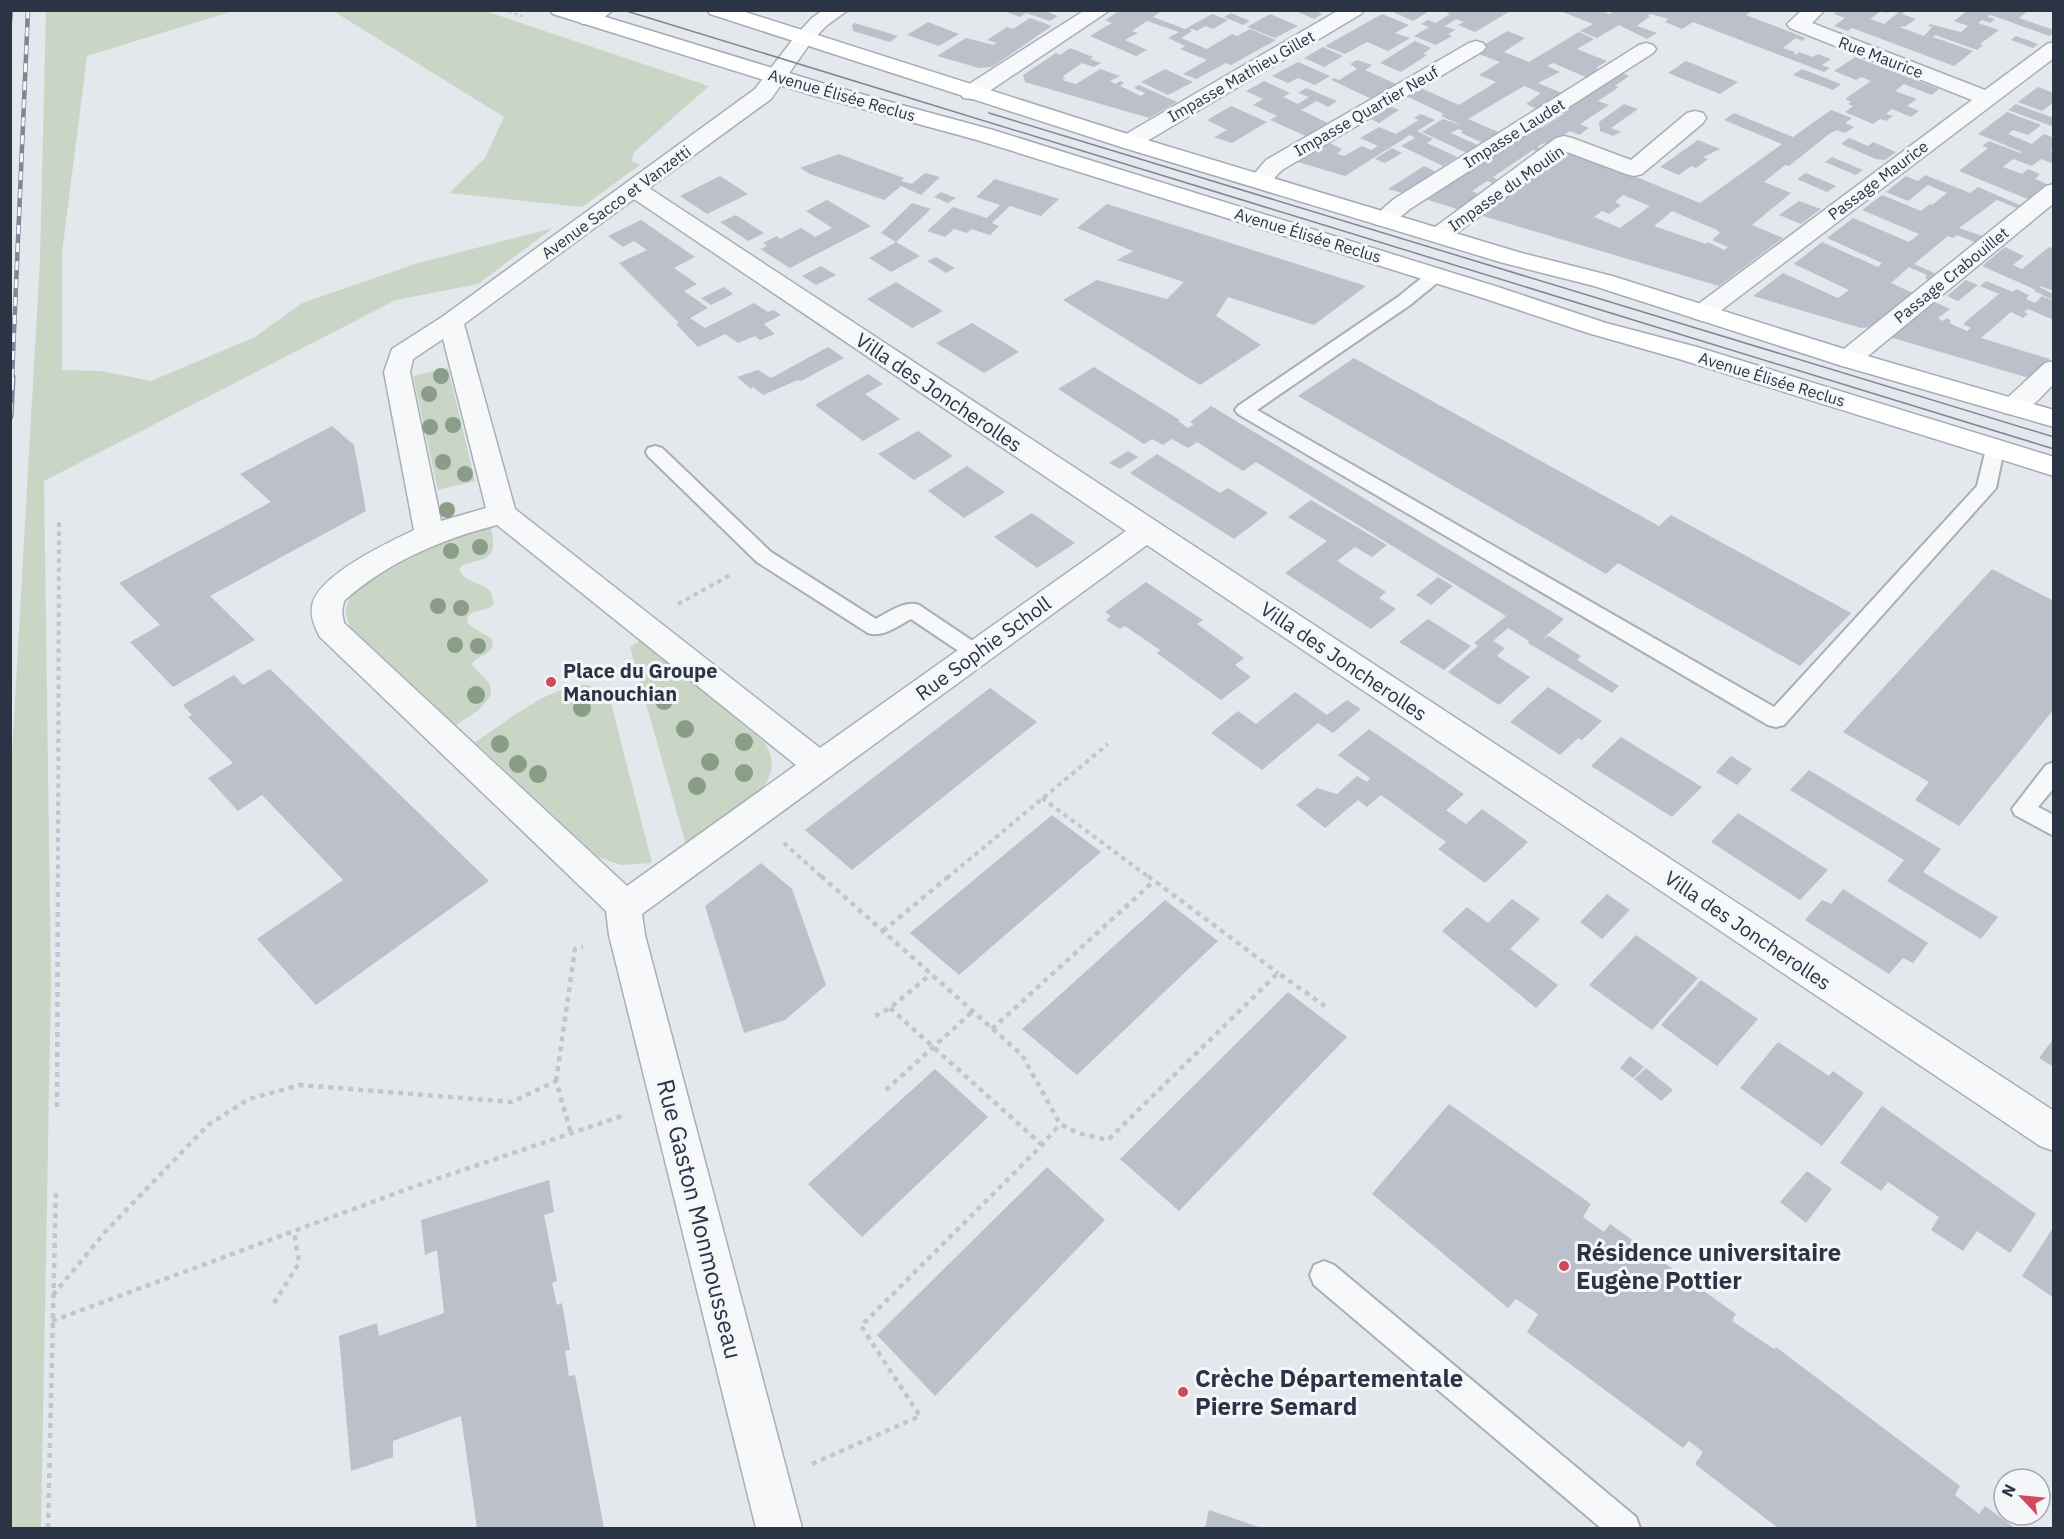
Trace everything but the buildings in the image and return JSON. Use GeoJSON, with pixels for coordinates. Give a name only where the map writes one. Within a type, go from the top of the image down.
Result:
{"type":"FeatureCollection","features":[{"type":"Feature","properties":{"kind":"main road","name":"Avenue Élisée Reclus"},"geometry":{"type":"LineString","coordinates":[[560,10],[596,15],[777,77],[985,135],[1436,275],[1543,312],[1688,353],[2054,467]]}},
{"type":"Feature","properties":{"kind":"main road","name":"Avenue Élisée Reclus"},"geometry":{"type":"LineString","coordinates":[[717,10],[970,93],[1129,142],[1509,257],[1603,281],[1848,358],[2054,419]]}},
{"type":"Feature","properties":{"kind":"street","name":"Avenue Sacco et Vanzetti"},"geometry":{"type":"LineString","coordinates":[[429,534],[397,372],[401,355],[451,322],[763,94],[804,38],[819,22],[838,10]]}},
{"type":"Feature","properties":{"kind":"street"},"geometry":{"type":"LineString","coordinates":[[970,93],[1100,10]]}},
{"type":"Feature","properties":{"kind":"street","name":"Impasse Mathieu Gillet"},"geometry":{"type":"LineString","coordinates":[[1129,142],[1354,10]]}},
{"type":"Feature","properties":{"kind":"street","name":"Rue Maurice"},"geometry":{"type":"LineString","coordinates":[[1815,10],[1797,24],[1987,98]]}},
{"type":"Feature","properties":{"kind":"street","name":"Impasse Quartier Neuf"},"geometry":{"type":"LineString","coordinates":[[1260,180],[1274,165],[1476,47]]}},
{"type":"Feature","properties":{"kind":"street","name":"Passage Maurice"},"geometry":{"type":"LineString","coordinates":[[1702,313],[2054,48]]}},
{"type":"Feature","properties":{"kind":"street","name":"Impasse Laudet"},"geometry":{"type":"LineString","coordinates":[[1383,219],[1402,204],[1646,49]]}},
{"type":"Feature","properties":{"kind":"street","name":"Impasse du Moulin"},"geometry":{"type":"LineString","coordinates":[[1439,236],[1564,143],[1634,169],[1695,118]]}},
{"type":"Feature","properties":{"kind":"street","name":"Villa des Joncherolles"},"geometry":{"type":"LineString","coordinates":[[634,189],[2054,1133]]}},
{"type":"Feature","properties":{"kind":"street","name":"Passage Crabouillet"},"geometry":{"type":"LineString","coordinates":[[1848,358],[2054,191]]}},
{"type":"Feature","properties":{"kind":"street"},"geometry":{"type":"LineString","coordinates":[[451,322],[502,514],[819,766],[752,814],[625,922],[616,897],[331,629],[326,619],[327,606],[333,594],[345,583],[429,534],[502,514]]}},
{"type":"Feature","properties":{"kind":"street"},"geometry":{"type":"LineString","coordinates":[[2013,406],[2054,369]]}},
{"type":"Feature","properties":{"kind":"street","name":"Rue Sophie Scholl"},"geometry":{"type":"LineString","coordinates":[[819,766],[1147,530]]}},
{"type":"Feature","properties":{"kind":"street","name":"Rue Gaston Monmousseau"},"geometry":{"type":"LineString","coordinates":[[625,922],[779,1528]]}},
{"type":"Feature","properties":{"kind":"lane"},"geometry":{"type":"LineString","coordinates":[[1436,275],[1404,301],[1244,410],[1776,719],[1986,488],[1995,449]]}},
{"type":"Feature","properties":{"kind":"lane"},"geometry":{"type":"LineString","coordinates":[[656,452],[764,557],[875,628],[912,610],[976,654]]}},
{"type":"Feature","properties":{"kind":"lane"},"geometry":{"type":"LineString","coordinates":[[2054,771],[2023,809],[2054,826]]}},
{"type":"Feature","properties":{"kind":"lane"},"geometry":{"type":"LineString","coordinates":[[1324,1275],[1624,1528]]}},
{"type":"Feature","properties":{"kind":"path"},"geometry":{"type":"LineString","coordinates":[[57,1107],[59,522]]}},
{"type":"Feature","properties":{"kind":"path"},"geometry":{"type":"LineString","coordinates":[[642,624],[764,557]]}},
{"type":"Feature","properties":{"kind":"path"},"geometry":{"type":"LineString","coordinates":[[883,931],[1108,744]]}},
{"type":"Feature","properties":{"kind":"path"},"geometry":{"type":"LineString","coordinates":[[1042,798],[1325,1006]]}},
{"type":"Feature","properties":{"kind":"path"},"geometry":{"type":"LineString","coordinates":[[752,814],[1022,1055],[1060,1124],[1078,1133],[1108,1140],[1278,973]]}},
{"type":"Feature","properties":{"kind":"path"},"geometry":{"type":"LineString","coordinates":[[992,1029],[1154,881]]}},
{"type":"Feature","properties":{"kind":"path"},"geometry":{"type":"LineString","coordinates":[[571,1133],[556,1081],[575,949],[625,922]]}},
{"type":"Feature","properties":{"kind":"path"},"geometry":{"type":"LineString","coordinates":[[875,1016],[890,1008],[932,974]]}},
{"type":"Feature","properties":{"kind":"path"},"geometry":{"type":"LineString","coordinates":[[890,1008],[1042,1145]]}},
{"type":"Feature","properties":{"kind":"path"},"geometry":{"type":"LineString","coordinates":[[886,1090],[973,1011]]}},
{"type":"Feature","properties":{"kind":"path"},"geometry":{"type":"LineString","coordinates":[[53,1295],[106,1231],[208,1125],[249,1099],[300,1085],[512,1102],[556,1081]]}},
{"type":"Feature","properties":{"kind":"path"},"geometry":{"type":"LineString","coordinates":[[52,1321],[410,1188],[670,1100]]}},
{"type":"Feature","properties":{"kind":"path"},"geometry":{"type":"LineString","coordinates":[[768,1483],[920,1416],[861,1326],[1042,1145],[1060,1124]]}},
{"type":"Feature","properties":{"kind":"path"},"geometry":{"type":"LineString","coordinates":[[48,1528],[56,1188]]}},
{"type":"Feature","properties":{"kind":"path"},"geometry":{"type":"LineString","coordinates":[[274,1303],[299,1263],[294,1231]]}},
{"type":"Feature","properties":{"kind":"green space"},"geometry":{"type":"Polygon","coordinates":[[[46,11],[233,11],[87,56],[62,253],[62,370],[101,371],[151,381],[255,337],[302,303],[418,263],[553,228],[478,284],[396,300],[44,481],[51,985],[41,1528],[11,1528],[10,789],[40,259],[46,11]]]}},
{"type":"Feature","properties":{"kind":"green space"},"geometry":{"type":"Polygon","coordinates":[[[333,11],[485,11],[709,86],[633,153],[632,161],[640,165],[582,207],[449,193],[485,158],[504,117],[333,11]]]}},
{"type":"Feature","properties":{"kind":"green space"},"geometry":{"type":"Polygon","coordinates":[[[448,368],[475,481],[438,490],[413,376],[448,368]]]}},
{"type":"Feature","properties":{"kind":"green space"},"geometry":{"type":"Polygon","coordinates":[[[486,527],[491,528],[493,547],[491,553],[459,569],[468,579],[490,591],[493,597],[493,605],[467,617],[468,624],[492,639],[493,645],[489,652],[478,658],[472,665],[490,684],[491,695],[479,710],[456,725],[352,629],[346,612],[348,601],[360,587],[449,536],[486,527]]]}},
{"type":"Feature","properties":{"kind":"green space"},"geometry":{"type":"Polygon","coordinates":[[[641,640],[764,742],[770,753],[772,764],[770,776],[763,787],[686,845],[630,647],[641,640]]]}},
{"type":"Feature","properties":{"kind":"green space"},"geometry":{"type":"Polygon","coordinates":[[[587,685],[602,690],[610,699],[652,863],[621,865],[598,857],[475,742],[543,698],[558,691],[587,685]]]}},
{"type":"Feature","properties":{"kind":"tram line"},"geometry":{"type":"LineString","coordinates":[[623,10],[2054,449]]}},
{"type":"Feature","properties":{"kind":"tram line"},"geometry":{"type":"LineString","coordinates":[[989,113],[2054,437]]}},
{"type":"Feature","properties":{"kind":"railway"},"geometry":{"type":"LineString","coordinates":[[10,22],[11,10]]}},
{"type":"Feature","properties":{"kind":"railway"},"geometry":{"type":"LineString","coordinates":[[12,378],[28,10]]}},
{"type":"Feature","properties":{"kind":"railway"},"geometry":{"type":"LineString","coordinates":[[10,416],[12,377]]}},
{"type":"Feature","properties":{"kind":"place","name":"Place du Groupe Manouchian"},"geometry":{"type":"Point","coordinates":[551,682]}},
{"type":"Feature","properties":{"kind":"place","name":"Résidence universitaire Eugène Pottier"},"geometry":{"type":"Point","coordinates":[1564,1266]}},
{"type":"Feature","properties":{"kind":"place","name":"Crèche Départementale Pierre Semard"},"geometry":{"type":"Point","coordinates":[1183,1392]}}]}
